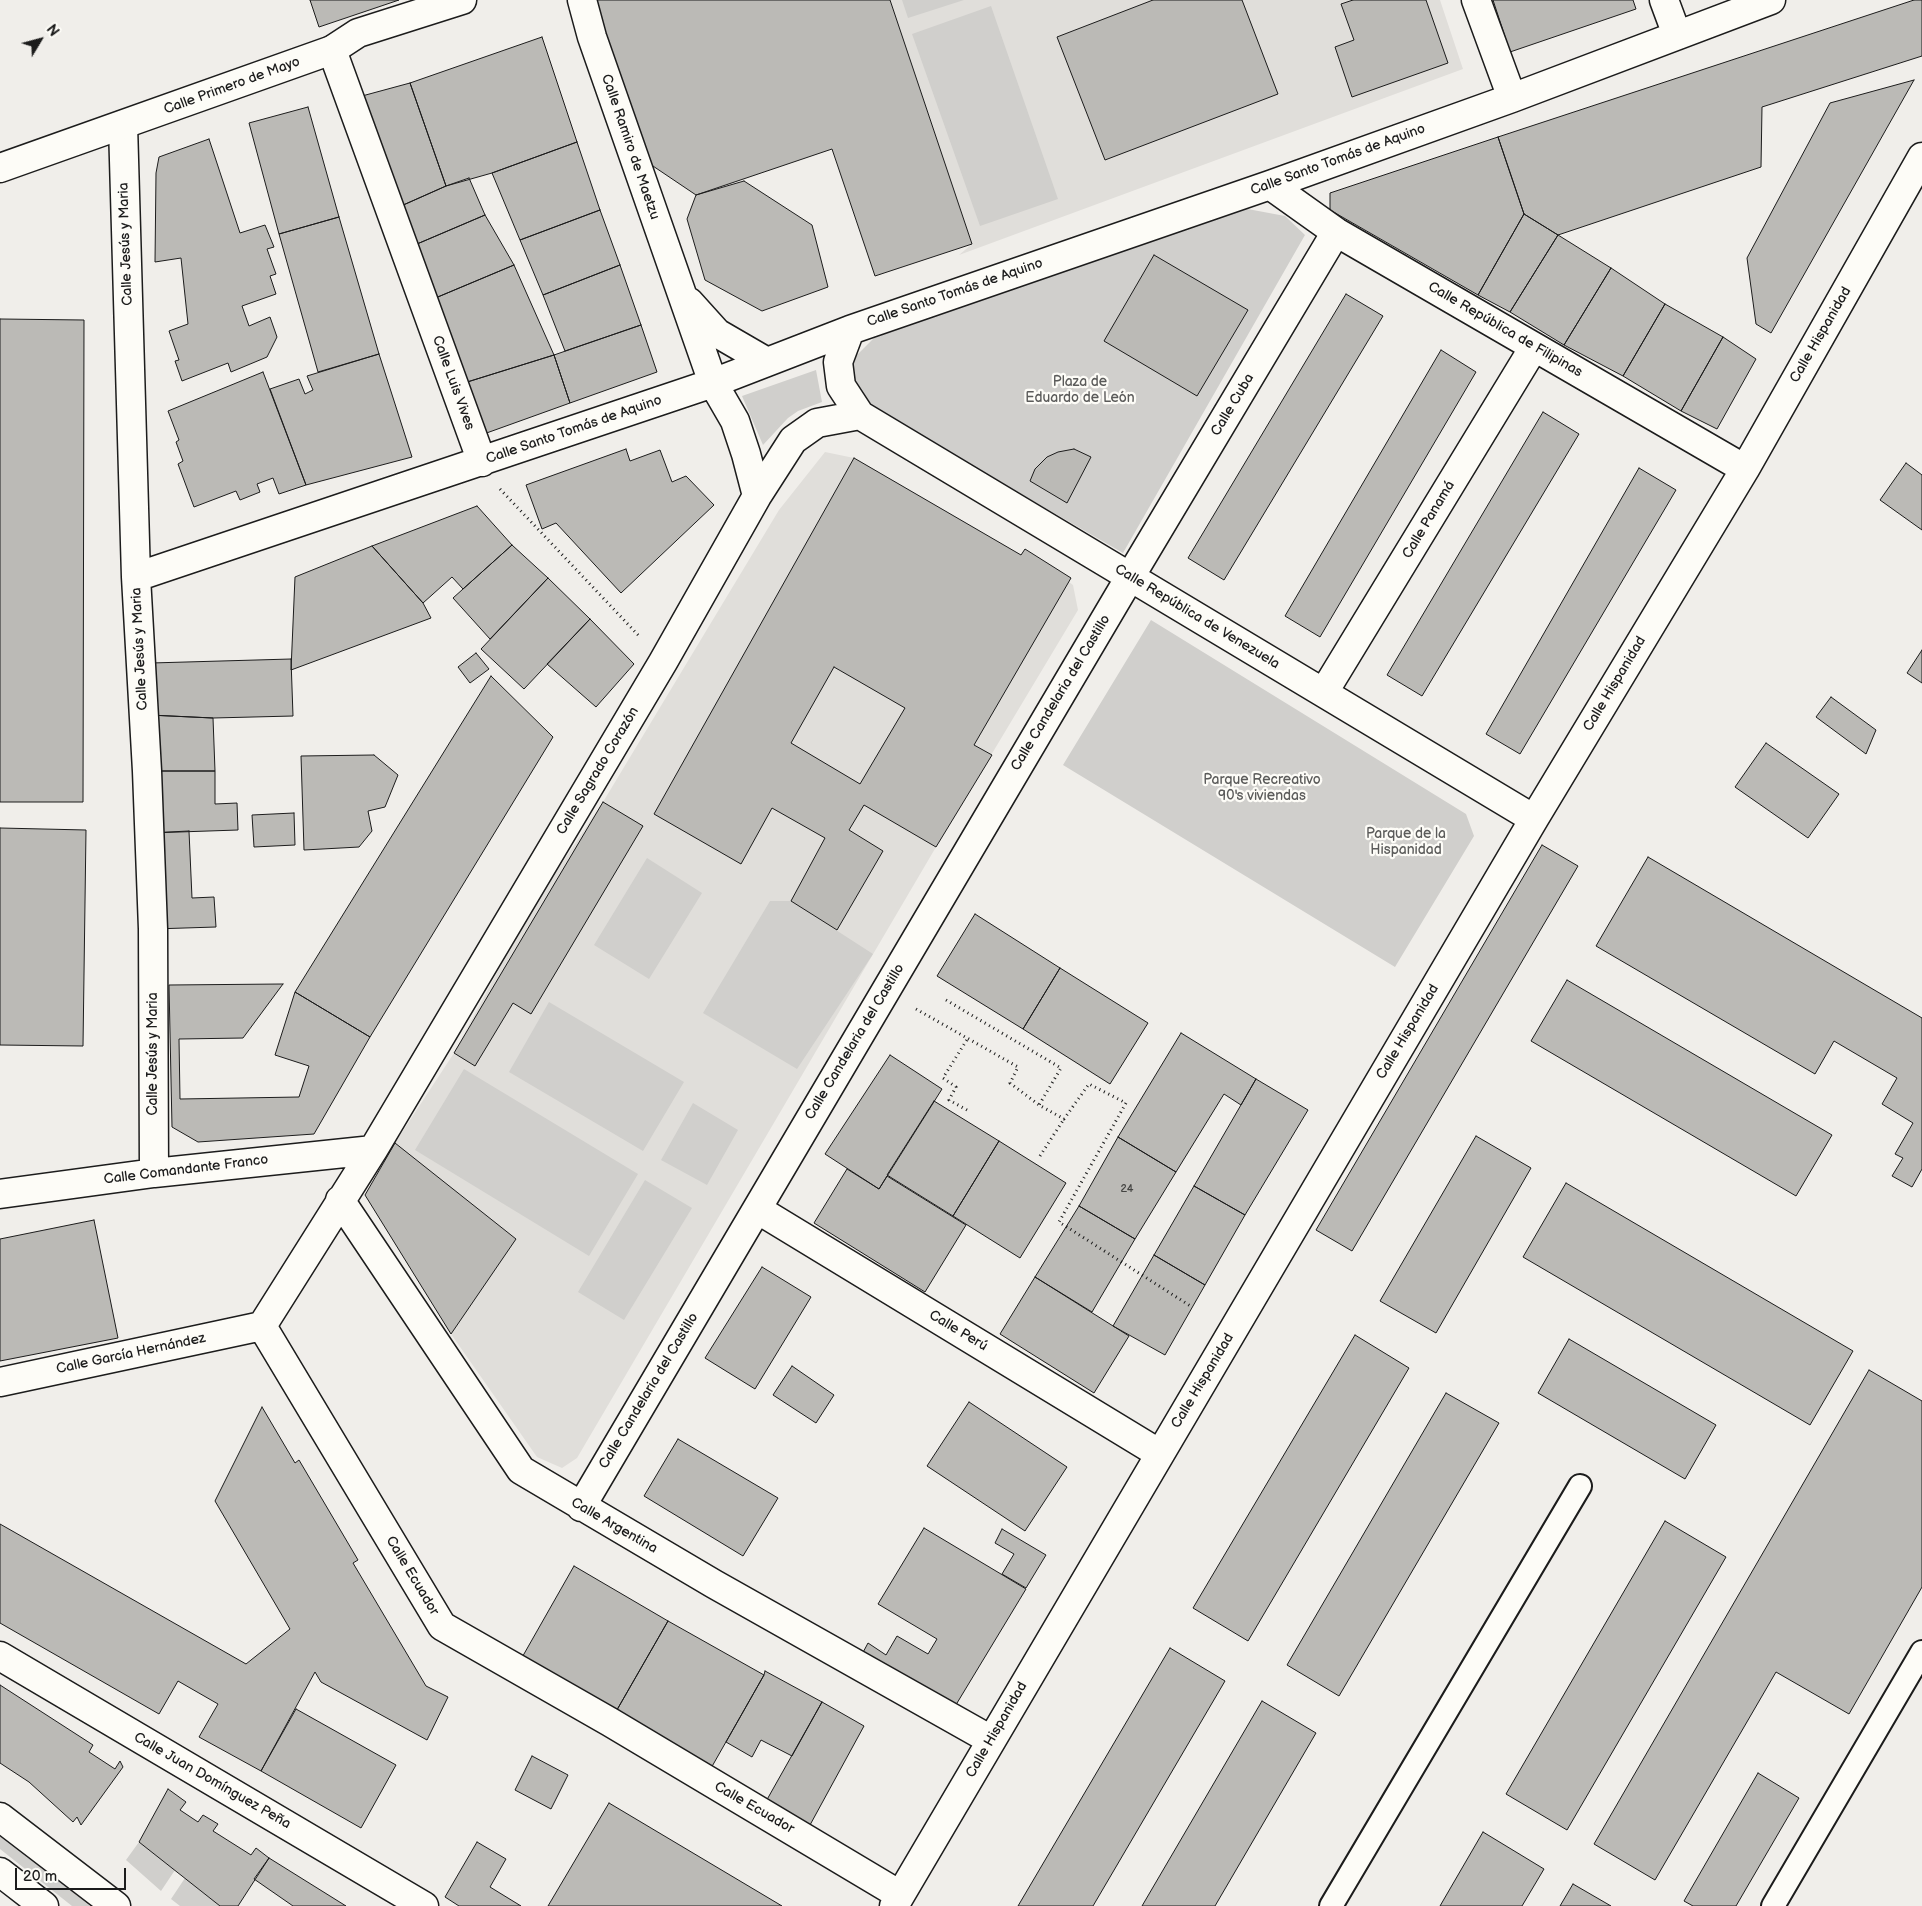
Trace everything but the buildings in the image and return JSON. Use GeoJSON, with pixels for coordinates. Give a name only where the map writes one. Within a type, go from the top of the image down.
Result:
{"type":"FeatureCollection","features":[{"type":"Feature","properties":{"kind":"street","name":"Calle Primero de Mayo"},"geometry":{"type":"LineString","coordinates":[[0,168],[332,50],[358,34],[462,0]]}},
{"type":"Feature","properties":{"kind":"street","name":"Calle Ramiro de Maetzu"},"geometry":{"type":"LineString","coordinates":[[582,0],[595,46],[713,383]]}},
{"type":"Feature","properties":{"kind":"street"},"geometry":{"type":"LineString","coordinates":[[1476,0],[1512,98]]}},
{"type":"Feature","properties":{"kind":"street"},"geometry":{"type":"LineString","coordinates":[[1664,0],[1676,35]]}},
{"type":"Feature","properties":{"kind":"street","name":"Calle Santo Tomás de Aquino"},"geometry":{"type":"LineString","coordinates":[[136,577],[713,383],[850,330],[1270,185],[1512,98],[1771,0]]}},
{"type":"Feature","properties":{"kind":"street","name":"Calle Luis Vives"},"geometry":{"type":"LineString","coordinates":[[332,50],[482,462]]}},
{"type":"Feature","properties":{"kind":"street","name":"Calle Jesús y Maria"},"geometry":{"type":"LineString","coordinates":[[123,125],[136,577],[147,771],[153,930],[154,1173]]}},
{"type":"Feature","properties":{"kind":"street","name":"Calle Hispanidad"},"geometry":{"type":"LineString","coordinates":[[897,1900],[1534,819],[1745,469],[1922,157]]}},
{"type":"Feature","properties":{"kind":"street","name":"Calle República de Filipinas"},"geometry":{"type":"LineString","coordinates":[[1270,185],[1336,232],[1745,469]]}},
{"type":"Feature","properties":{"kind":"street","name":"Calle Cuba"},"geometry":{"type":"LineString","coordinates":[[1130,577],[1336,232]]}},
{"type":"Feature","properties":{"kind":"street","name":"Calle Ramiro de Maetzu"},"geometry":{"type":"LineString","coordinates":[[682,294],[717,333],[767,362]]}},
{"type":"Feature","properties":{"kind":"street"},"geometry":{"type":"LineString","coordinates":[[850,330],[838,362],[841,386],[860,415]]}},
{"type":"Feature","properties":{"kind":"street","name":"Calle Panamá"},"geometry":{"type":"LineString","coordinates":[[1324,692],[1534,347]]}},
{"type":"Feature","properties":{"kind":"street"},"geometry":{"type":"LineString","coordinates":[[713,383],[735,421],[757,496]]}},
{"type":"Feature","properties":{"kind":"street","name":"Calle República de Venezuela"},"geometry":{"type":"LineString","coordinates":[[860,415],[1534,819]]}},
{"type":"Feature","properties":{"kind":"street","name":"Calle Sagrado Corazón"},"geometry":{"type":"LineString","coordinates":[[373,1150],[663,662],[757,496],[793,440],[817,422],[860,415]]}},
{"type":"Feature","properties":{"kind":"street","name":"Calle Candelaria del Castillo"},"geometry":{"type":"LineString","coordinates":[[581,1507],[1130,577]]}},
{"type":"Feature","properties":{"kind":"street"},"geometry":{"type":"LineString","coordinates":[[262,1326],[373,1150]]}},
{"type":"Feature","properties":{"kind":"street","name":"Calle Comandante Franco"},"geometry":{"type":"LineString","coordinates":[[0,1194],[154,1173],[373,1150]]}},
{"type":"Feature","properties":{"kind":"street","name":"Calle Argentina"},"geometry":{"type":"LineString","coordinates":[[340,1200],[521,1470],[714,1584],[991,1740]]}},
{"type":"Feature","properties":{"kind":"street","name":"Calle Perú"},"geometry":{"type":"LineString","coordinates":[[757,1209],[1160,1454]]}},
{"type":"Feature","properties":{"kind":"street","name":"Calle García Hernández"},"geometry":{"type":"LineString","coordinates":[[0,1382],[262,1326]]}},
{"type":"Feature","properties":{"kind":"street","name":"Calle Ecuador"},"geometry":{"type":"LineString","coordinates":[[262,1326],[442,1626],[602,1717],[897,1900]]}},
{"type":"Feature","properties":{"kind":"street","name":"Calle Juan Domínguez Peña"},"geometry":{"type":"LineString","coordinates":[[0,1656],[424,1906]]}},
{"type":"Feature","properties":{"kind":"street"},"geometry":{"type":"LineString","coordinates":[[0,1817],[116,1906]]}},
{"type":"Feature","properties":{"kind":"street"},"geometry":{"type":"LineString","coordinates":[[0,1872],[44,1906]]}},
{"type":"Feature","properties":{"kind":"lane"},"geometry":{"type":"LineString","coordinates":[[1331,1906],[1580,1486]]}},
{"type":"Feature","properties":{"kind":"lane"},"geometry":{"type":"LineString","coordinates":[[1773,1906],[1922,1652]]}},
{"type":"Feature","properties":{"kind":"path"},"geometry":{"type":"LineString","coordinates":[[482,462],[493,482],[663,662]]}},
{"type":"Feature","properties":{"kind":"path"},"geometry":{"type":"LineString","coordinates":[[946,1000],[1061,1068],[1039,1105]]}},
{"type":"Feature","properties":{"kind":"path"},"geometry":{"type":"LineString","coordinates":[[916,1009],[1018,1067],[1010,1083],[1039,1105],[1064,1119]]}},
{"type":"Feature","properties":{"kind":"path"},"geometry":{"type":"LineString","coordinates":[[967,1110],[949,1100],[956,1087],[943,1078],[968,1038]]}},
{"type":"Feature","properties":{"kind":"path"},"geometry":{"type":"LineString","coordinates":[[1040,1156],[1090,1084],[1126,1103],[1059,1222],[1192,1308]]}},
{"type":"Feature","properties":{"kind":"shaded area"},"geometry":{"type":"Polygon","coordinates":[[[890,0],[1440,0],[1463,69],[959,255],[972,244],[890,0]]]}},
{"type":"Feature","properties":{"kind":"shaded area"},"geometry":{"type":"Polygon","coordinates":[[[825,452],[854,458],[1021,555],[1025,549],[1071,578],[1069,582],[1073,585],[1078,610],[936,847],[577,1458],[562,1468],[537,1457],[451,1334],[365,1195],[395,1143],[454,1053],[531,909],[603,802],[779,510],[825,452]]]}},
{"type":"Feature","properties":{"kind":"green space"},"geometry":{"type":"Polygon","coordinates":[[[902,0],[964,0],[908,18],[902,0]]]}},
{"type":"Feature","properties":{"kind":"green space"},"geometry":{"type":"Polygon","coordinates":[[[991,6],[1058,199],[980,226],[912,34],[991,6]]]}},
{"type":"Feature","properties":{"kind":"green space","name":"Plaza de Eduardo de León"},"geometry":{"type":"Polygon","coordinates":[[[1237,207],[1285,216],[1305,235],[1123,553],[871,407],[856,389],[852,371],[856,356],[874,338],[1237,207]]]}},
{"type":"Feature","properties":{"kind":"green space"},"geometry":{"type":"Polygon","coordinates":[[[816,370],[822,402],[798,411],[788,418],[763,445],[742,396],[816,370]]]}},
{"type":"Feature","properties":{"kind":"green space","name":"Parque Recreativo 90's viviendas"},"geometry":{"type":"Polygon","coordinates":[[[1151,620],[1466,814],[1474,836],[1395,967],[1063,765],[1151,620]]]}},
{"type":"Feature","properties":{"kind":"green space"},"geometry":{"type":"Polygon","coordinates":[[[647,858],[702,893],[649,979],[594,945],[647,858]]]}},
{"type":"Feature","properties":{"kind":"green space"},"geometry":{"type":"Polygon","coordinates":[[[770,901],[791,901],[873,954],[797,1069],[703,1013],[770,901]]]}},
{"type":"Feature","properties":{"kind":"green space"},"geometry":{"type":"Polygon","coordinates":[[[549,1002],[684,1082],[643,1151],[509,1072],[549,1002]]]}},
{"type":"Feature","properties":{"kind":"green space"},"geometry":{"type":"Polygon","coordinates":[[[464,1069],[638,1174],[589,1256],[415,1150],[464,1069]]]}},
{"type":"Feature","properties":{"kind":"green space"},"geometry":{"type":"Polygon","coordinates":[[[693,1103],[738,1130],[707,1185],[661,1160],[693,1103]]]}},
{"type":"Feature","properties":{"kind":"green space"},"geometry":{"type":"Polygon","coordinates":[[[645,1180],[692,1208],[624,1320],[578,1292],[645,1180]]]}},
{"type":"Feature","properties":{"kind":"green space"},"geometry":{"type":"Polygon","coordinates":[[[0,1835],[90,1906],[72,1906],[0,1849],[0,1835]]]}},
{"type":"Feature","properties":{"kind":"green space"},"geometry":{"type":"Polygon","coordinates":[[[139,1842],[175,1870],[161,1891],[126,1860],[139,1842]]]}},
{"type":"Feature","properties":{"kind":"green space"},"geometry":{"type":"Polygon","coordinates":[[[185,1878],[220,1906],[180,1906],[171,1899],[185,1878]]]}},
{"type":"Feature","properties":{"kind":"park label","name":"Parque de la Hispanidad"},"geometry":{"type":"Point","coordinates":[1406,842]}}]}
